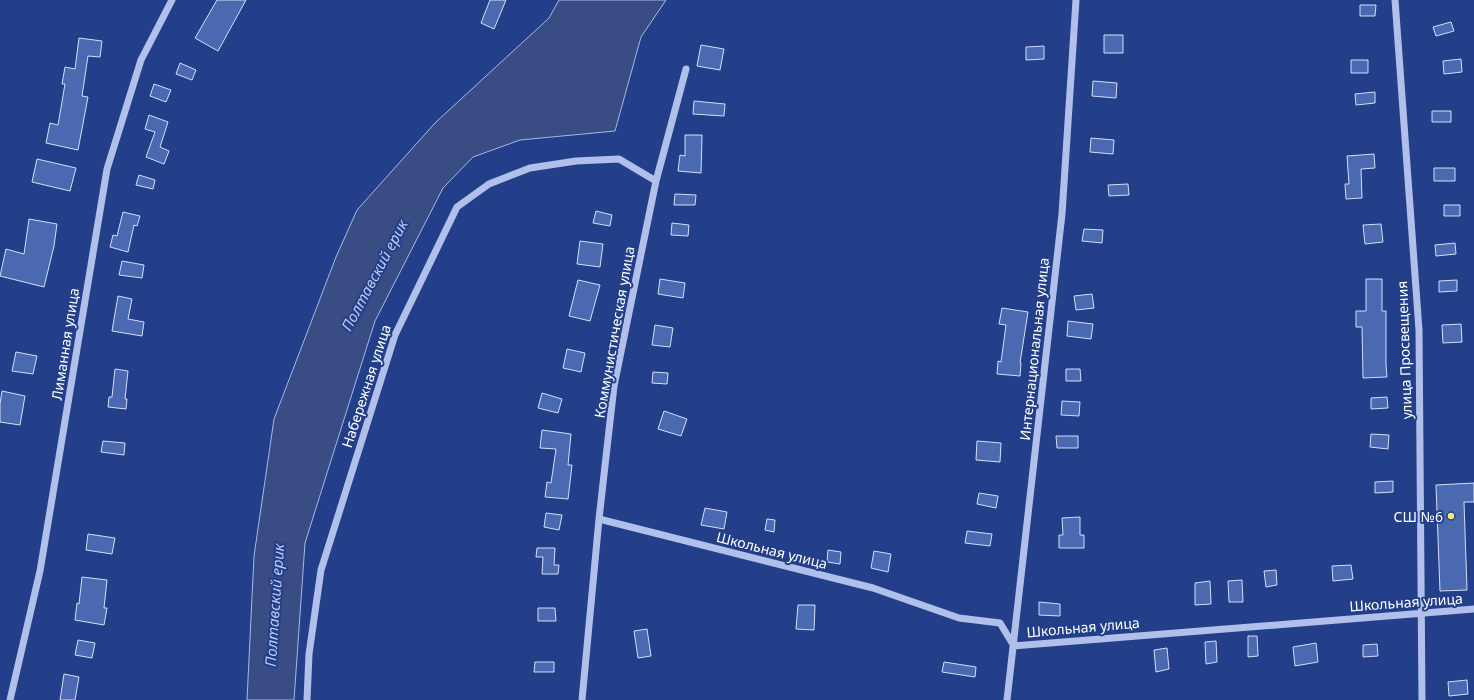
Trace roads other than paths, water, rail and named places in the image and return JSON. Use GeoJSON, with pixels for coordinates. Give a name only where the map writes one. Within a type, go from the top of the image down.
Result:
{"type":"FeatureCollection","features":[{"type":"Feature","properties":{"kind":"street","name":"Лиманная улица"},"geometry":{"type":"LineString","coordinates":[[10,700],[40,571],[107,169],[141,60],[172,0]]}},
{"type":"Feature","properties":{"kind":"street","name":"Интернациональная улица"},"geometry":{"type":"LineString","coordinates":[[1007,700],[1062,214],[1076,0]]}},
{"type":"Feature","properties":{"kind":"street","name":"улица Просвещения"},"geometry":{"type":"LineString","coordinates":[[1395,0],[1419,330],[1422,700]]}},
{"type":"Feature","properties":{"kind":"street","name":"Коммунистическая улица"},"geometry":{"type":"LineString","coordinates":[[582,700],[599,519],[614,386],[656,181],[686,69]]}},
{"type":"Feature","properties":{"kind":"street","name":"Набережная улица"},"geometry":{"type":"LineString","coordinates":[[307,700],[309,654],[321,570],[395,334],[457,207],[489,184],[523,170],[576,161],[619,159],[656,181]]}},
{"type":"Feature","properties":{"kind":"street","name":"Школьная улица"},"geometry":{"type":"LineString","coordinates":[[599,519],[874,588],[959,618],[1000,623],[1014,646],[1474,610]]}},
{"type":"Feature","properties":{"kind":"water","name":"Полтавский ерик"},"geometry":{"type":"Polygon","coordinates":[[[559,0],[666,0],[641,37],[615,131],[520,140],[473,157],[443,188],[375,321],[305,543],[294,700],[247,700],[254,556],[274,419],[336,257],[357,210],[435,123],[549,18],[559,0]]]}},
{"type":"Feature","properties":{"kind":"place","name":"СШ №6"},"geometry":{"type":"Point","coordinates":[1451,516]}}]}
